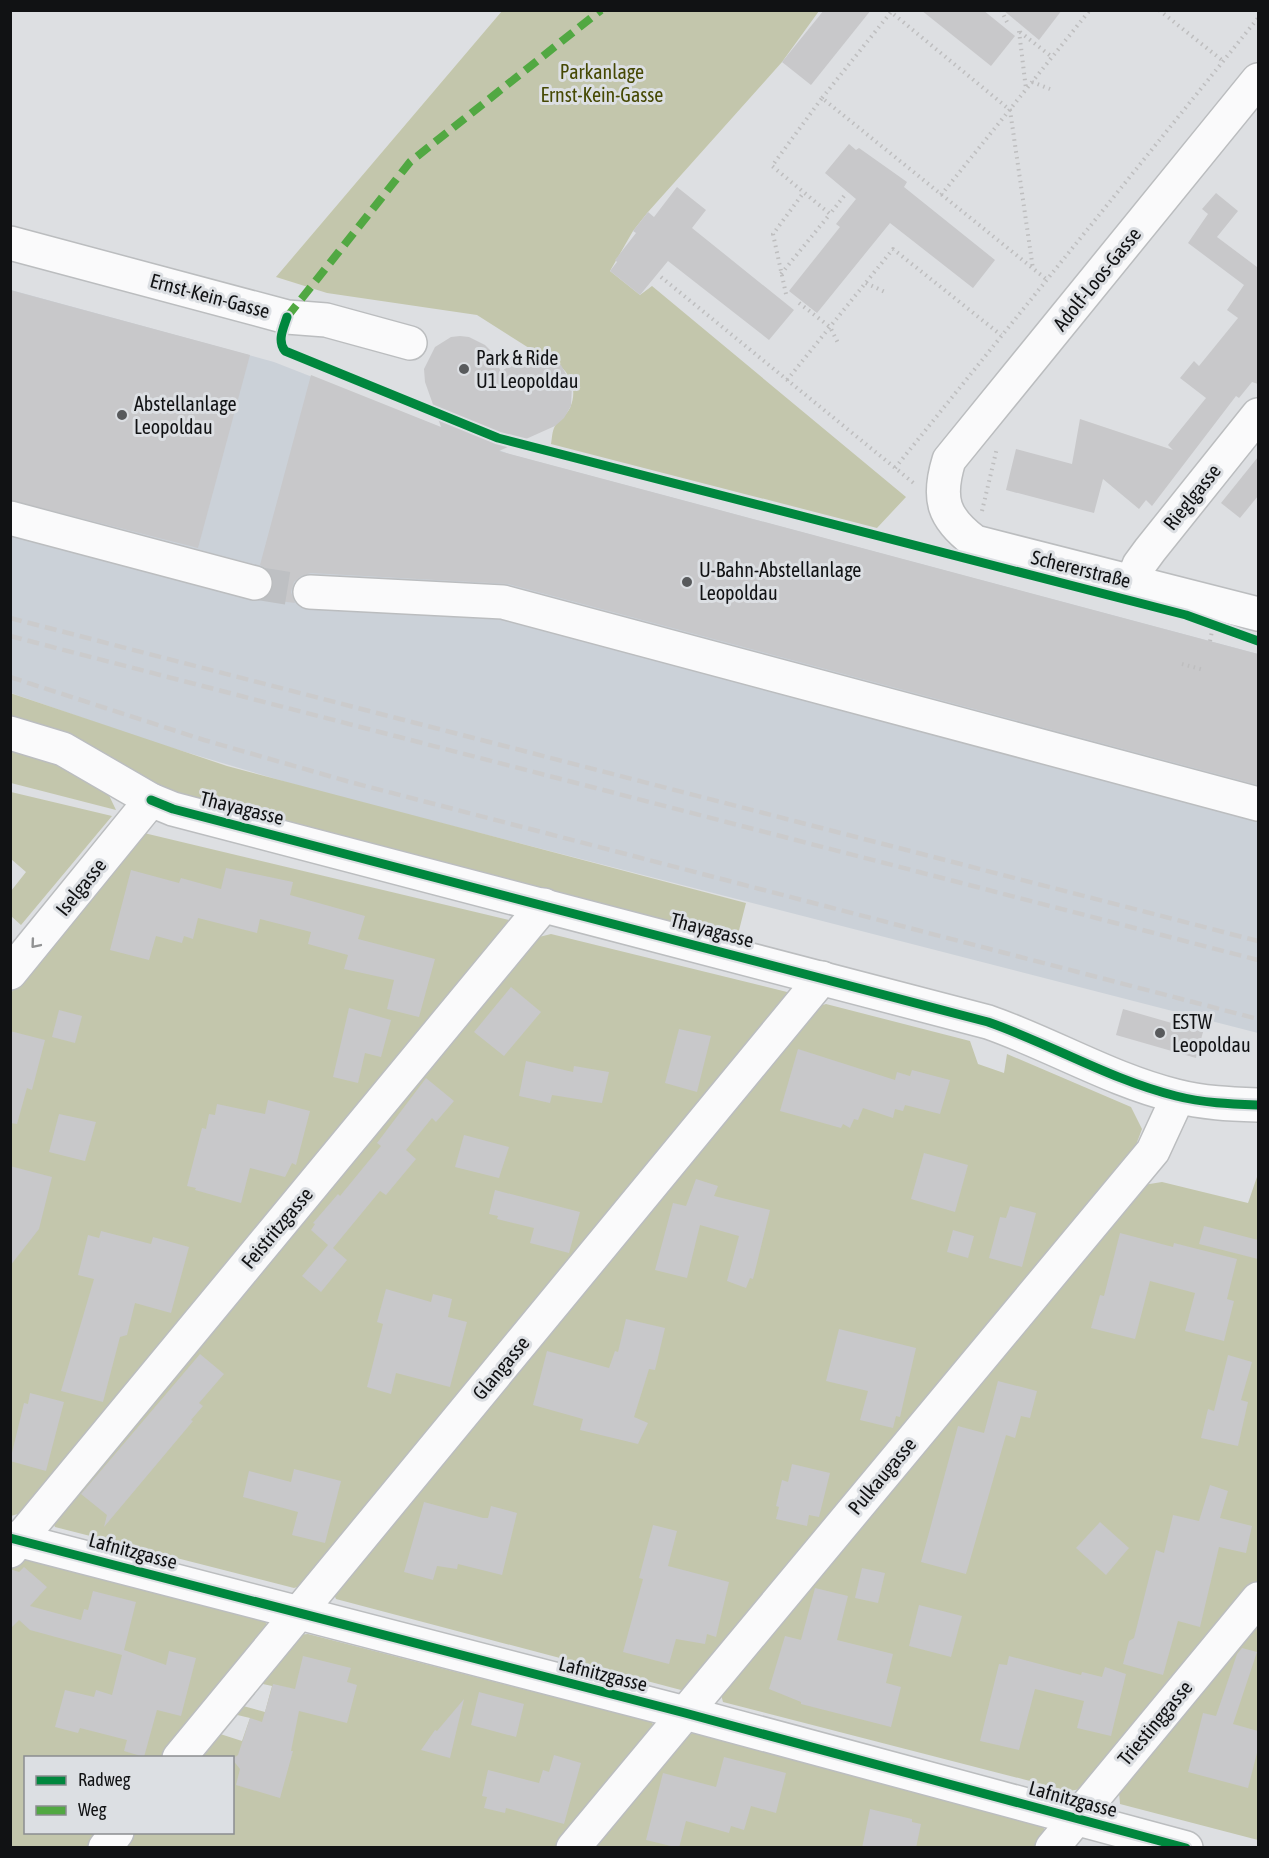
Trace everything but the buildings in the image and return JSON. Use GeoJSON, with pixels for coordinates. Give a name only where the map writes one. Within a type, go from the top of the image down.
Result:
{"type":"FeatureCollection","features":[{"type":"Feature","properties":{"kind":"street","name":"Adolf-Loos-Gasse"},"geometry":{"type":"LineString","coordinates":[[944,492],[950,460],[1258,80]]}},
{"type":"Feature","properties":{"kind":"street","name":"Ernst-Kein-Gasse"},"geometry":{"type":"LineString","coordinates":[[10,243],[287,317],[326,320],[410,342]]}},
{"type":"Feature","properties":{"kind":"street","name":"Rieglgasse"},"geometry":{"type":"LineString","coordinates":[[1132,582],[1139,565],[1150,550],[1258,415]]}},
{"type":"Feature","properties":{"kind":"street","name":"Schererstraße"},"geometry":{"type":"LineString","coordinates":[[944,492],[954,527],[975,542],[1258,614]]}},
{"type":"Feature","properties":{"kind":"street"},"geometry":{"type":"LineString","coordinates":[[10,518],[255,584]]}},
{"type":"Feature","properties":{"kind":"street"},"geometry":{"type":"LineString","coordinates":[[310,592],[503,602],[1258,804]]}},
{"type":"Feature","properties":{"kind":"street","name":"Thayagasse"},"geometry":{"type":"LineString","coordinates":[[10,734],[63,749],[151,800],[173,809],[988,1022],[1033,1038],[1130,1080],[1178,1096],[1258,1105]]}},
{"type":"Feature","properties":{"kind":"street","name":"Iselgasse"},"geometry":{"type":"LineString","coordinates":[[10,973],[151,800]]}},
{"type":"Feature","properties":{"kind":"street","name":"Feistritzgasse"},"geometry":{"type":"LineString","coordinates":[[14,1543],[544,905]]}},
{"type":"Feature","properties":{"kind":"street","name":"Glangasse"},"geometry":{"type":"LineString","coordinates":[[181,1756],[822,978]]}},
{"type":"Feature","properties":{"kind":"street","name":"Pulkaugasse"},"geometry":{"type":"LineString","coordinates":[[573,1848],[1153,1151],[1178,1096]]}},
{"type":"Feature","properties":{"kind":"street","name":"Lafnitzgasse"},"geometry":{"type":"LineString","coordinates":[[14,1543],[685,1713],[1186,1848]]}},
{"type":"Feature","properties":{"kind":"street","name":"Triestinggasse"},"geometry":{"type":"LineString","coordinates":[[1052,1848],[1258,1599]]}},
{"type":"Feature","properties":{"kind":"street"},"geometry":{"type":"LineString","coordinates":[[105,1848],[116,1834]]}},
{"type":"Feature","properties":{"kind":"path"},"geometry":{"type":"LineString","coordinates":[[1001,10],[1007,22]]}},
{"type":"Feature","properties":{"kind":"path"},"geometry":{"type":"LineString","coordinates":[[941,195],[1090,10]]}},
{"type":"Feature","properties":{"kind":"path"},"geometry":{"type":"LineString","coordinates":[[1159,10],[1223,61]]}},
{"type":"Feature","properties":{"kind":"path"},"geometry":{"type":"LineString","coordinates":[[830,214],[772,166],[822,98],[891,12],[1010,110],[1033,269]]}},
{"type":"Feature","properties":{"kind":"path"},"geometry":{"type":"LineString","coordinates":[[895,468],[1258,18]]}},
{"type":"Feature","properties":{"kind":"path"},"geometry":{"type":"LineString","coordinates":[[1026,90],[1019,31],[1052,57]]}},
{"type":"Feature","properties":{"kind":"path"},"geometry":{"type":"LineString","coordinates":[[1032,82],[1050,89]]}},
{"type":"Feature","properties":{"kind":"path"},"geometry":{"type":"LineString","coordinates":[[822,98],[1046,279]]}},
{"type":"Feature","properties":{"kind":"path"},"geometry":{"type":"LineString","coordinates":[[786,294],[773,234],[804,192]]}},
{"type":"Feature","properties":{"kind":"path"},"geometry":{"type":"LineString","coordinates":[[781,274],[844,196]]}},
{"type":"Feature","properties":{"kind":"path"},"geometry":{"type":"LineString","coordinates":[[787,380],[893,249],[1001,335]]}},
{"type":"Feature","properties":{"kind":"path"},"geometry":{"type":"LineString","coordinates":[[661,277],[895,468],[944,492]]}},
{"type":"Feature","properties":{"kind":"path"},"geometry":{"type":"LineString","coordinates":[[866,283],[885,292]]}},
{"type":"Feature","properties":{"kind":"path"},"geometry":{"type":"LineString","coordinates":[[798,303],[830,327],[839,345]]}},
{"type":"Feature","properties":{"kind":"path"},"geometry":{"type":"LineString","coordinates":[[981,511],[999,443]]}},
{"type":"Feature","properties":{"kind":"path"},"geometry":{"type":"LineString","coordinates":[[1205,622],[1225,629]]}},
{"type":"Feature","properties":{"kind":"path"},"geometry":{"type":"LineString","coordinates":[[1182,664],[1203,670]]}},
{"type":"Feature","properties":{"kind":"shaded area"},"geometry":{"type":"Polygon","coordinates":[[[11,290],[274,362],[509,454],[1258,654],[1258,1033],[316,791],[152,742],[11,693],[11,290]]]}},
{"type":"Feature","properties":{"kind":"green space","name":"Parkanlage Ernst-Kein-Gasse"},"geometry":{"type":"Polygon","coordinates":[[[502,11],[819,11],[782,62],[648,212],[633,231],[610,271],[640,295],[652,286],[906,497],[877,528],[551,444],[554,428],[570,408],[573,390],[568,375],[548,358],[477,315],[327,293],[276,277],[502,11]]]}},
{"type":"Feature","properties":{"kind":"green space"},"geometry":{"type":"Polygon","coordinates":[[[10,693],[227,766],[746,903],[736,942],[177,799],[11,723],[10,693]]]}},
{"type":"Feature","properties":{"kind":"green space"},"geometry":{"type":"Polygon","coordinates":[[[10,747],[37,755],[105,787],[116,810],[11,783],[10,747]]]}},
{"type":"Feature","properties":{"kind":"green space"},"geometry":{"type":"Polygon","coordinates":[[[11,792],[112,816],[21,925],[11,916],[11,891],[26,872],[11,859],[11,792]]]}},
{"type":"Feature","properties":{"kind":"green space"},"geometry":{"type":"Polygon","coordinates":[[[144,833],[509,920],[513,930],[31,1510],[11,1516],[10,994],[144,833]]]}},
{"type":"Feature","properties":{"kind":"green space"},"geometry":{"type":"Polygon","coordinates":[[[551,934],[787,992],[791,1004],[310,1583],[294,1588],[55,1527],[51,1518],[535,938],[551,934]]]}},
{"type":"Feature","properties":{"kind":"green space"},"geometry":{"type":"Polygon","coordinates":[[[826,1004],[970,1041],[978,1064],[1004,1073],[1007,1054],[1131,1107],[1142,1129],[1133,1153],[699,1683],[681,1690],[336,1599],[332,1590],[813,1008],[826,1004]]]}},
{"type":"Feature","properties":{"kind":"green space"},"geometry":{"type":"Polygon","coordinates":[[[1258,1174],[1258,1582],[1087,1788],[1069,1791],[723,1702],[720,1691],[1137,1186],[1162,1182],[1248,1203],[1258,1174]]]}},
{"type":"Feature","properties":{"kind":"green space"},"geometry":{"type":"Polygon","coordinates":[[[27,1558],[265,1621],[270,1630],[166,1756],[24,1756],[24,1834],[103,1834],[91,1847],[11,1848],[11,1565],[27,1558]]]}},
{"type":"Feature","properties":{"kind":"green space"},"geometry":{"type":"Polygon","coordinates":[[[1258,1623],[1258,1840],[1120,1804],[1119,1792],[1258,1623]]]}},
{"type":"Feature","properties":{"kind":"green space"},"geometry":{"type":"Polygon","coordinates":[[[308,1634],[652,1722],[656,1733],[561,1847],[117,1848],[128,1834],[234,1834],[234,1756],[193,1756],[214,1732],[242,1741],[250,1718],[229,1713],[236,1704],[265,1712],[272,1686],[254,1682],[295,1635],[308,1634]]]}},
{"type":"Feature","properties":{"kind":"green space"},"geometry":{"type":"Polygon","coordinates":[[[693,1733],[1041,1822],[1047,1835],[1037,1848],[590,1848],[680,1739],[693,1733]]]}},
{"type":"Feature","properties":{"kind":"tunnel"},"geometry":{"type":"LineString","coordinates":[[255,583],[310,592]]}},
{"type":"Feature","properties":{"kind":"railway"},"geometry":{"type":"LineString","coordinates":[[10,618],[1258,941]]}},
{"type":"Feature","properties":{"kind":"railway"},"geometry":{"type":"LineString","coordinates":[[10,636],[1258,960]]}},
{"type":"Feature","properties":{"kind":"railway"},"geometry":{"type":"LineString","coordinates":[[10,677],[204,740],[350,782],[1258,1019]]}},
{"type":"Feature","properties":{"kind":"marked path"},"geometry":{"type":"LineString","coordinates":[[287,317],[410,162],[601,10]]}},
{"type":"Feature","properties":{"kind":"cycle path"},"geometry":{"type":"LineString","coordinates":[[287,317],[281,339],[285,351],[498,438],[1186,615],[1258,641]]}},
{"type":"Feature","properties":{"kind":"cycle path"},"geometry":{"type":"LineString","coordinates":[[151,800],[173,809],[988,1022],[1128,1081],[1176,1096],[1207,1102],[1258,1105]]}},
{"type":"Feature","properties":{"kind":"cycle path"},"geometry":{"type":"LineString","coordinates":[[10,1538],[685,1713],[1186,1848]]}},
{"type":"Feature","properties":{"kind":"place","name":"Park & Ride U1 Leopoldau"},"geometry":{"type":"Point","coordinates":[464,369]}},
{"type":"Feature","properties":{"kind":"place","name":"Abstellanlage Leopoldau"},"geometry":{"type":"Point","coordinates":[122,415]}},
{"type":"Feature","properties":{"kind":"place","name":"U-Bahn-Abstellanlage Leopoldau"},"geometry":{"type":"Point","coordinates":[687,582]}},
{"type":"Feature","properties":{"kind":"place","name":"ESTW Leopoldau"},"geometry":{"type":"Point","coordinates":[1160,1033]}}]}
